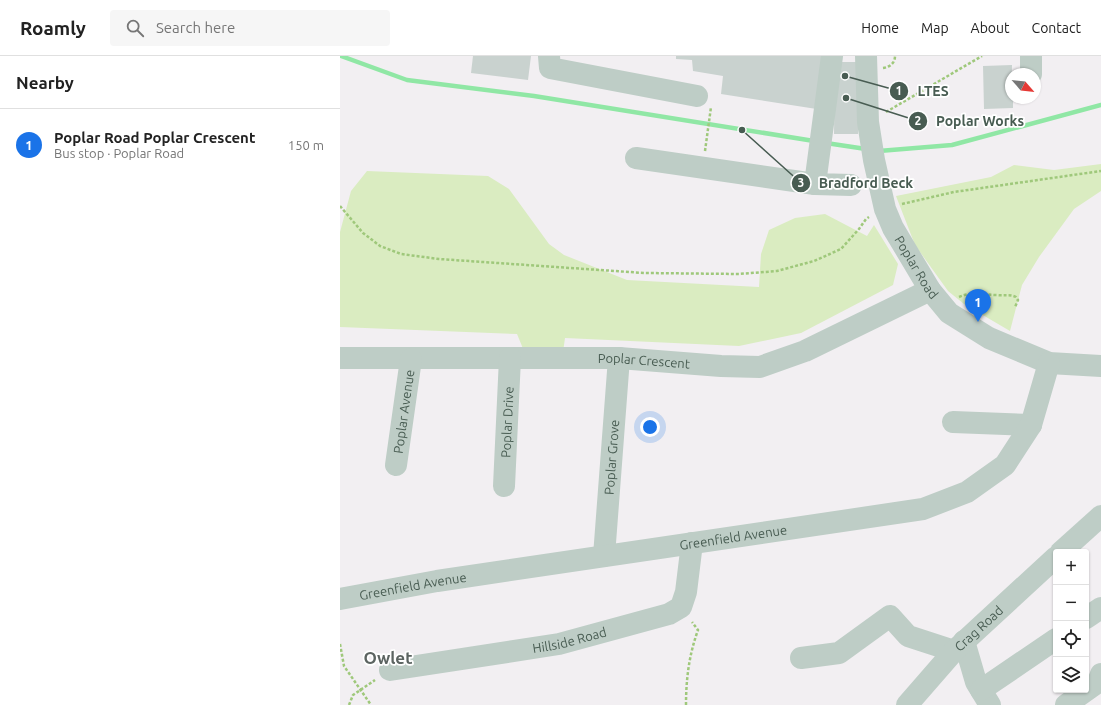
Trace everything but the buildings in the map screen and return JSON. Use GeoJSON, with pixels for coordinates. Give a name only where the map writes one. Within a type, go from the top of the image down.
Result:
{"type":"FeatureCollection","features":[{"type":"Feature","properties":{"kind":"street"},"geometry":{"type":"LineString","coordinates":[[549,56],[550,68],[697,96]]}},
{"type":"Feature","properties":{"kind":"street"},"geometry":{"type":"LineString","coordinates":[[815,184],[818,151],[832,56]]}},
{"type":"Feature","properties":{"kind":"street","name":"Poplar Road"},"geometry":{"type":"LineString","coordinates":[[866,56],[869,128],[874,160],[885,209],[893,228],[937,298],[949,314],[989,338],[1049,362],[1101,366]]}},
{"type":"Feature","properties":{"kind":"street"},"geometry":{"type":"LineString","coordinates":[[1031,56],[1031,68]]}},
{"type":"Feature","properties":{"kind":"street"},"geometry":{"type":"LineString","coordinates":[[636,158],[815,184],[851,186]]}},
{"type":"Feature","properties":{"kind":"street","name":"Poplar Crescent"},"geometry":{"type":"LineString","coordinates":[[340,358],[619,358],[721,366],[760,367],[937,298]]}},
{"type":"Feature","properties":{"kind":"street","name":"Poplar Drive"},"geometry":{"type":"LineString","coordinates":[[504,486],[510,358]]}},
{"type":"Feature","properties":{"kind":"street","name":"Poplar Grove"},"geometry":{"type":"LineString","coordinates":[[604,556],[619,358]]}},
{"type":"Feature","properties":{"kind":"street","name":"Poplar Avenue"},"geometry":{"type":"LineString","coordinates":[[396,465],[412,359]]}},
{"type":"Feature","properties":{"kind":"street","name":"Greenfield Avenue"},"geometry":{"type":"LineString","coordinates":[[340,600],[438,581],[923,509],[967,492],[1006,465],[1031,425],[1049,362]]}},
{"type":"Feature","properties":{"kind":"street"},"geometry":{"type":"LineString","coordinates":[[953,422],[1031,425]]}},
{"type":"Feature","properties":{"kind":"street"},"geometry":{"type":"LineString","coordinates":[[1064,549],[1101,516]]}},
{"type":"Feature","properties":{"kind":"street"},"geometry":{"type":"LineString","coordinates":[[681,607],[686,592],[692,543]]}},
{"type":"Feature","properties":{"kind":"street","name":"Crag Road"},"geometry":{"type":"LineString","coordinates":[[907,705],[959,646],[1053,560]]}},
{"type":"Feature","properties":{"kind":"street","name":"Hillside Road"},"geometry":{"type":"LineString","coordinates":[[390,670],[559,644],[669,614],[681,607]]}},
{"type":"Feature","properties":{"kind":"street"},"geometry":{"type":"LineString","coordinates":[[801,658],[839,653],[890,616],[908,636],[959,646],[976,682],[986,698],[1053,642]]}},
{"type":"Feature","properties":{"kind":"street"},"geometry":{"type":"LineString","coordinates":[[1066,705],[1100,679]]}},
{"type":"Feature","properties":{"kind":"path"},"geometry":{"type":"LineString","coordinates":[[869,128],[982,56]]}},
{"type":"Feature","properties":{"kind":"path"},"geometry":{"type":"LineString","coordinates":[[705,146],[710,112]]}},
{"type":"Feature","properties":{"kind":"path"},"geometry":{"type":"LineString","coordinates":[[340,206],[363,233],[380,246],[401,254],[439,259],[644,273],[731,274],[777,271],[814,261],[841,249],[866,219],[885,209],[910,201],[954,192],[1101,171]]}},
{"type":"Feature","properties":{"kind":"path"},"geometry":{"type":"LineString","coordinates":[[937,298],[960,296],[972,293],[1011,294],[1018,300],[1015,307]]}},
{"type":"Feature","properties":{"kind":"path"},"geometry":{"type":"LineString","coordinates":[[681,607],[698,630],[691,649],[686,684],[686,705]]}},
{"type":"Feature","properties":{"kind":"path"},"geometry":{"type":"LineString","coordinates":[[340,644],[344,666],[371,705]]}},
{"type":"Feature","properties":{"kind":"path"},"geometry":{"type":"LineString","coordinates":[[349,705],[353,695],[390,670]]}},
{"type":"Feature","properties":{"kind":"green space"},"geometry":{"type":"Polygon","coordinates":[[[1101,164],[1101,191],[1074,209],[1039,257],[1022,285],[1010,331],[964,304],[948,291],[915,245],[896,196],[991,177],[1014,165],[1054,170],[1101,164]]]}},
{"type":"Feature","properties":{"kind":"green space"},"geometry":{"type":"Polygon","coordinates":[[[367,171],[488,176],[509,189],[549,244],[564,255],[627,280],[759,287],[761,254],[769,230],[795,218],[825,214],[867,236],[874,225],[898,264],[893,285],[801,333],[739,346],[565,338],[563,352],[524,351],[517,334],[340,327],[340,232],[351,191],[367,171]]]}},
{"type":"Feature","properties":{"kind":"waterway"},"geometry":{"type":"LineString","coordinates":[[341,56],[407,80],[534,96],[814,141]]}},
{"type":"Feature","properties":{"kind":"waterway"},"geometry":{"type":"LineString","coordinates":[[879,151],[952,145],[1101,105]]}},
{"type":"Feature","properties":{"kind":"waterway"},"geometry":{"type":"LineString","coordinates":[[826,143],[866,149]]}},
{"type":"Feature","properties":{"kind":"place","name":"LTES"},"geometry":{"type":"Point","coordinates":[845,76]}},
{"type":"Feature","properties":{"kind":"place","name":"Poplar Works"},"geometry":{"type":"Point","coordinates":[846,98]}},
{"type":"Feature","properties":{"kind":"place","name":"Bradford Beck"},"geometry":{"type":"Point","coordinates":[742,130]}},
{"type":"Feature","properties":{"kind":"place","name":"Poplar Road Poplar Crescent"},"geometry":{"type":"Point","coordinates":[978,322]}},
{"type":"Feature","properties":{"kind":"district","name":"Owlet"},"geometry":{"type":"Point","coordinates":[388,658]}}]}
